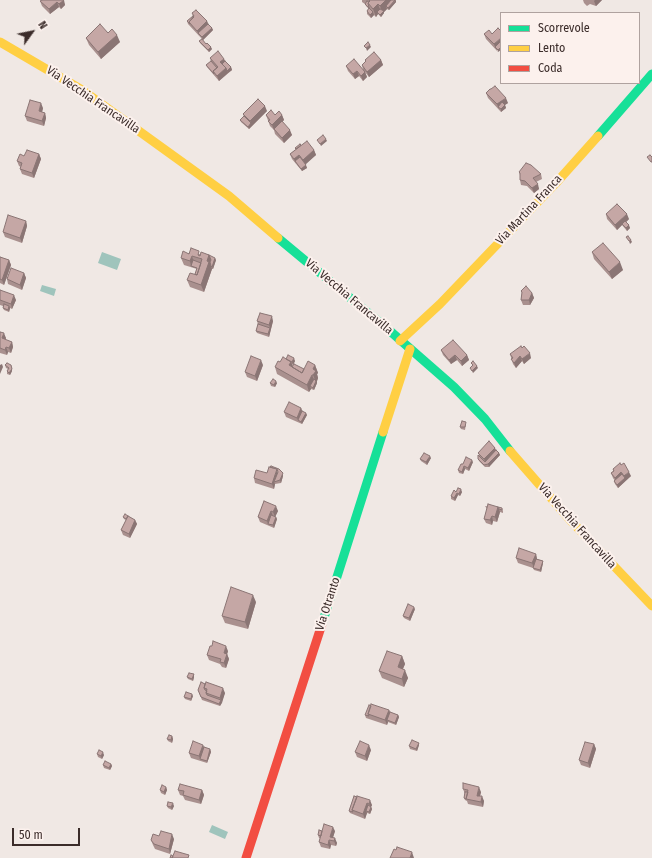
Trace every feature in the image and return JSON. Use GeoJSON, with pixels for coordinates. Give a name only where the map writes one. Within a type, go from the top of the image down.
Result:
{"type":"FeatureCollection","features":[{"type":"Feature","properties":{"kind":"street","name":"Via Vecchia Francavilla"},"geometry":{"type":"LineString","coordinates":[[0,42],[82,90],[229,196],[454,387],[480,414],[514,457],[572,522],[652,606]]}},
{"type":"Feature","properties":{"kind":"street","name":"Via Martina Franca"},"geometry":{"type":"LineString","coordinates":[[400,341],[440,304],[556,183],[652,74]]}},
{"type":"Feature","properties":{"kind":"street","name":"Via Otranto"},"geometry":{"type":"LineString","coordinates":[[246,858],[410,349]]}},
{"type":"Feature","properties":{"kind":"water"},"geometry":{"type":"Polygon","coordinates":[[[102,252],[121,259],[117,270],[98,263],[102,252]]]}},
{"type":"Feature","properties":{"kind":"water"},"geometry":{"type":"Polygon","coordinates":[[[42,285],[56,289],[54,296],[40,291],[42,285]]]}},
{"type":"Feature","properties":{"kind":"water"},"geometry":{"type":"Polygon","coordinates":[[[212,825],[228,832],[225,839],[209,832],[212,825]]]}},
{"type":"Feature","properties":{"kind":"building"},"geometry":{"type":"Polygon","coordinates":[[[64,0],[59,4],[57,2],[49,9],[40,1],[64,0]]]}},
{"type":"Feature","properties":{"kind":"building"},"geometry":{"type":"Polygon","coordinates":[[[369,0],[386,0],[380,6],[378,4],[373,9],[368,3],[370,1],[369,0]]]}},
{"type":"Feature","properties":{"kind":"building"},"geometry":{"type":"Polygon","coordinates":[[[391,0],[395,0],[388,8],[386,6],[391,0]]]}},
{"type":"Feature","properties":{"kind":"building"},"geometry":{"type":"Polygon","coordinates":[[[367,1],[369,2],[369,8],[365,4],[367,1]]]}},
{"type":"Feature","properties":{"kind":"building"},"geometry":{"type":"Polygon","coordinates":[[[369,8],[373,12],[370,15],[367,11],[369,8]]]}},
{"type":"Feature","properties":{"kind":"building"},"geometry":{"type":"Polygon","coordinates":[[[380,9],[384,11],[380,15],[377,12],[380,9]]]}},
{"type":"Feature","properties":{"kind":"building"},"geometry":{"type":"Polygon","coordinates":[[[196,10],[207,21],[197,31],[189,22],[194,16],[192,13],[196,10]]]}},
{"type":"Feature","properties":{"kind":"building"},"geometry":{"type":"Polygon","coordinates":[[[193,16],[194,17],[189,22],[190,24],[187,21],[193,16]]]}},
{"type":"Feature","properties":{"kind":"building"},"geometry":{"type":"Polygon","coordinates":[[[100,24],[108,33],[112,29],[117,35],[98,52],[86,38],[100,24]]]}},
{"type":"Feature","properties":{"kind":"building"},"geometry":{"type":"Polygon","coordinates":[[[208,24],[212,28],[202,37],[198,33],[208,24]]]}},
{"type":"Feature","properties":{"kind":"building"},"geometry":{"type":"Polygon","coordinates":[[[498,28],[500,30],[500,39],[494,44],[484,34],[489,30],[492,34],[498,28]]]}},
{"type":"Feature","properties":{"kind":"building"},"geometry":{"type":"Polygon","coordinates":[[[202,39],[211,47],[208,50],[199,41],[202,39]]]}},
{"type":"Feature","properties":{"kind":"building"},"geometry":{"type":"Polygon","coordinates":[[[368,42],[370,45],[366,48],[364,46],[368,42]]]}},
{"type":"Feature","properties":{"kind":"building"},"geometry":{"type":"Polygon","coordinates":[[[500,42],[500,48],[498,50],[495,47],[500,42]]]}},
{"type":"Feature","properties":{"kind":"building"},"geometry":{"type":"Polygon","coordinates":[[[218,51],[224,59],[220,62],[226,68],[217,76],[213,71],[218,67],[210,58],[218,51]]]}},
{"type":"Feature","properties":{"kind":"building"},"geometry":{"type":"Polygon","coordinates":[[[374,52],[381,60],[367,72],[362,65],[374,52]]]}},
{"type":"Feature","properties":{"kind":"building"},"geometry":{"type":"Polygon","coordinates":[[[354,59],[365,72],[361,76],[357,71],[353,74],[346,66],[354,59]]]}},
{"type":"Feature","properties":{"kind":"building"},"geometry":{"type":"Polygon","coordinates":[[[211,61],[217,68],[213,71],[214,74],[206,65],[211,61]]]}},
{"type":"Feature","properties":{"kind":"building"},"geometry":{"type":"Polygon","coordinates":[[[225,61],[231,67],[227,71],[222,64],[225,61]]]}},
{"type":"Feature","properties":{"kind":"building"},"geometry":{"type":"Polygon","coordinates":[[[495,86],[506,98],[497,104],[486,93],[495,86]]]}},
{"type":"Feature","properties":{"kind":"building"},"geometry":{"type":"Polygon","coordinates":[[[258,99],[265,106],[250,121],[243,114],[258,99]]]}},
{"type":"Feature","properties":{"kind":"building"},"geometry":{"type":"Polygon","coordinates":[[[30,100],[41,103],[39,111],[45,113],[42,121],[25,116],[30,100]]]}},
{"type":"Feature","properties":{"kind":"building"},"geometry":{"type":"Polygon","coordinates":[[[502,102],[505,105],[501,109],[498,107],[502,102]]]}},
{"type":"Feature","properties":{"kind":"building"},"geometry":{"type":"Polygon","coordinates":[[[271,110],[275,115],[279,111],[282,115],[272,125],[268,121],[270,120],[266,115],[271,110]]]}},
{"type":"Feature","properties":{"kind":"building"},"geometry":{"type":"Polygon","coordinates":[[[244,116],[251,123],[248,127],[240,120],[244,116]]]}},
{"type":"Feature","properties":{"kind":"building"},"geometry":{"type":"Polygon","coordinates":[[[282,121],[290,130],[282,138],[274,129],[282,121]]]}},
{"type":"Feature","properties":{"kind":"building"},"geometry":{"type":"Polygon","coordinates":[[[323,135],[326,139],[320,144],[317,140],[323,135]]]}},
{"type":"Feature","properties":{"kind":"building"},"geometry":{"type":"Polygon","coordinates":[[[307,141],[314,150],[303,160],[299,155],[294,159],[290,154],[307,141]]]}},
{"type":"Feature","properties":{"kind":"building"},"geometry":{"type":"Polygon","coordinates":[[[27,150],[39,154],[32,173],[20,169],[22,163],[17,161],[20,154],[24,156],[27,150]]]}},
{"type":"Feature","properties":{"kind":"building"},"geometry":{"type":"Polygon","coordinates":[[[650,155],[652,157],[652,162],[647,157],[650,155]]]}},
{"type":"Feature","properties":{"kind":"building"},"geometry":{"type":"Polygon","coordinates":[[[300,157],[306,165],[301,169],[295,161],[300,157]]]}},
{"type":"Feature","properties":{"kind":"building"},"geometry":{"type":"Polygon","coordinates":[[[526,163],[531,165],[541,174],[533,178],[538,184],[532,188],[525,181],[520,180],[519,172],[526,163]]]}},
{"type":"Feature","properties":{"kind":"building"},"geometry":{"type":"Polygon","coordinates":[[[617,204],[627,214],[615,225],[606,214],[617,204]]]}},
{"type":"Feature","properties":{"kind":"building"},"geometry":{"type":"Polygon","coordinates":[[[8,215],[26,221],[20,238],[3,232],[8,215]]]}},
{"type":"Feature","properties":{"kind":"building"},"geometry":{"type":"Polygon","coordinates":[[[625,221],[629,225],[626,228],[622,224],[625,221]]]}},
{"type":"Feature","properties":{"kind":"building"},"geometry":{"type":"Polygon","coordinates":[[[628,236],[631,240],[629,241],[626,237],[628,236]]]}},
{"type":"Feature","properties":{"kind":"building"},"geometry":{"type":"Polygon","coordinates":[[[603,243],[620,262],[609,272],[592,252],[603,243]]]}},
{"type":"Feature","properties":{"kind":"building"},"geometry":{"type":"Polygon","coordinates":[[[191,248],[199,251],[198,255],[200,256],[201,252],[209,255],[207,261],[209,262],[201,285],[187,280],[190,273],[197,275],[202,259],[192,256],[190,261],[181,258],[183,251],[189,254],[191,248]]]}},
{"type":"Feature","properties":{"kind":"building"},"geometry":{"type":"Polygon","coordinates":[[[209,255],[215,258],[212,267],[210,262],[211,260],[209,255]]]}},
{"type":"Feature","properties":{"kind":"building"},"geometry":{"type":"Polygon","coordinates":[[[0,257],[9,260],[2,280],[0,279],[0,257]]]}},
{"type":"Feature","properties":{"kind":"building"},"geometry":{"type":"Polygon","coordinates":[[[193,260],[201,263],[197,275],[195,274],[197,268],[191,266],[193,260]]]}},
{"type":"Feature","properties":{"kind":"building"},"geometry":{"type":"Polygon","coordinates":[[[11,268],[24,273],[20,285],[7,279],[11,268]]]}},
{"type":"Feature","properties":{"kind":"building"},"geometry":{"type":"Polygon","coordinates":[[[526,286],[532,293],[529,300],[521,300],[521,291],[526,286]]]}},
{"type":"Feature","properties":{"kind":"building"},"geometry":{"type":"Polygon","coordinates":[[[0,290],[14,295],[11,304],[0,300],[0,290]]]}},
{"type":"Feature","properties":{"kind":"building"},"geometry":{"type":"Polygon","coordinates":[[[4,304],[9,306],[8,310],[3,308],[4,304]]]}},
{"type":"Feature","properties":{"kind":"building"},"geometry":{"type":"Polygon","coordinates":[[[260,313],[272,316],[269,325],[257,321],[260,313]]]}},
{"type":"Feature","properties":{"kind":"building"},"geometry":{"type":"Polygon","coordinates":[[[258,324],[270,328],[268,334],[256,331],[258,324]]]}},
{"type":"Feature","properties":{"kind":"building"},"geometry":{"type":"Polygon","coordinates":[[[0,332],[4,333],[2,338],[12,342],[9,348],[6,347],[5,350],[0,348],[0,332]]]}},
{"type":"Feature","properties":{"kind":"building"},"geometry":{"type":"Polygon","coordinates":[[[453,340],[467,355],[461,361],[455,355],[449,360],[441,350],[453,340]]]}},
{"type":"Feature","properties":{"kind":"building"},"geometry":{"type":"Polygon","coordinates":[[[521,346],[522,348],[524,346],[530,353],[522,359],[520,356],[514,363],[510,354],[521,346]]]}},
{"type":"Feature","properties":{"kind":"building"},"geometry":{"type":"Polygon","coordinates":[[[288,355],[294,358],[292,362],[286,359],[288,355]]]}},
{"type":"Feature","properties":{"kind":"building"},"geometry":{"type":"Polygon","coordinates":[[[251,356],[261,360],[255,376],[245,372],[251,356]]]}},
{"type":"Feature","properties":{"kind":"building"},"geometry":{"type":"Polygon","coordinates":[[[283,357],[291,362],[289,365],[302,373],[308,361],[315,365],[313,369],[316,371],[312,375],[307,385],[275,367],[278,361],[280,362],[283,357]]]}},
{"type":"Feature","properties":{"kind":"building"},"geometry":{"type":"Polygon","coordinates":[[[473,361],[477,366],[472,371],[470,368],[473,365],[471,363],[473,361]]]}},
{"type":"Feature","properties":{"kind":"building"},"geometry":{"type":"Polygon","coordinates":[[[7,363],[11,365],[12,369],[9,373],[7,371],[9,368],[5,365],[7,363]]]}},
{"type":"Feature","properties":{"kind":"building"},"geometry":{"type":"Polygon","coordinates":[[[294,364],[304,369],[302,373],[292,367],[294,364]]]}},
{"type":"Feature","properties":{"kind":"building"},"geometry":{"type":"Polygon","coordinates":[[[273,379],[276,381],[274,385],[270,383],[273,379]]]}},
{"type":"Feature","properties":{"kind":"building"},"geometry":{"type":"Polygon","coordinates":[[[314,379],[316,381],[313,388],[310,386],[314,379]]]}},
{"type":"Feature","properties":{"kind":"building"},"geometry":{"type":"Polygon","coordinates":[[[289,402],[301,408],[297,418],[284,412],[289,402]]]}},
{"type":"Feature","properties":{"kind":"building"},"geometry":{"type":"Polygon","coordinates":[[[302,411],[306,413],[301,422],[298,420],[302,411]]]}},
{"type":"Feature","properties":{"kind":"building"},"geometry":{"type":"Polygon","coordinates":[[[462,421],[466,422],[465,427],[460,427],[462,421]]]}},
{"type":"Feature","properties":{"kind":"building"},"geometry":{"type":"Polygon","coordinates":[[[489,441],[495,448],[484,459],[478,453],[489,441]]]}},
{"type":"Feature","properties":{"kind":"building"},"geometry":{"type":"Polygon","coordinates":[[[496,450],[499,453],[488,464],[484,465],[478,459],[478,455],[485,462],[496,450]]]}},
{"type":"Feature","properties":{"kind":"building"},"geometry":{"type":"Polygon","coordinates":[[[424,453],[430,456],[426,462],[420,459],[424,453]]]}},
{"type":"Feature","properties":{"kind":"building"},"geometry":{"type":"Polygon","coordinates":[[[466,457],[472,460],[468,468],[464,466],[462,472],[458,470],[466,457]]]}},
{"type":"Feature","properties":{"kind":"building"},"geometry":{"type":"Polygon","coordinates":[[[620,463],[621,465],[624,463],[629,472],[624,476],[621,472],[615,478],[611,473],[620,463]]]}},
{"type":"Feature","properties":{"kind":"building"},"geometry":{"type":"Polygon","coordinates":[[[269,467],[277,469],[272,484],[254,478],[256,470],[267,473],[269,467]]]}},
{"type":"Feature","properties":{"kind":"building"},"geometry":{"type":"Polygon","coordinates":[[[270,467],[279,469],[283,473],[280,480],[274,482],[278,472],[277,469],[270,467]]]}},
{"type":"Feature","properties":{"kind":"building"},"geometry":{"type":"Polygon","coordinates":[[[622,474],[625,478],[617,485],[614,481],[622,474]]]}},
{"type":"Feature","properties":{"kind":"building"},"geometry":{"type":"Polygon","coordinates":[[[458,488],[461,489],[459,494],[457,493],[454,498],[451,496],[454,490],[456,492],[458,488]]]}},
{"type":"Feature","properties":{"kind":"building"},"geometry":{"type":"Polygon","coordinates":[[[264,501],[276,506],[273,512],[271,511],[267,521],[258,517],[264,501]]]}},
{"type":"Feature","properties":{"kind":"building"},"geometry":{"type":"Polygon","coordinates":[[[488,504],[498,507],[495,517],[492,516],[490,520],[484,519],[488,504]]]}},
{"type":"Feature","properties":{"kind":"building"},"geometry":{"type":"Polygon","coordinates":[[[125,514],[128,516],[126,519],[123,517],[125,514]]]}},
{"type":"Feature","properties":{"kind":"building"},"geometry":{"type":"Polygon","coordinates":[[[271,515],[276,517],[273,525],[268,524],[271,515]]]}},
{"type":"Feature","properties":{"kind":"building"},"geometry":{"type":"Polygon","coordinates":[[[128,516],[135,520],[129,534],[121,530],[128,516]]]}},
{"type":"Feature","properties":{"kind":"building"},"geometry":{"type":"Polygon","coordinates":[[[519,548],[536,554],[532,563],[516,558],[519,548]]]}},
{"type":"Feature","properties":{"kind":"building"},"geometry":{"type":"Polygon","coordinates":[[[536,559],[543,561],[540,570],[533,568],[536,559]]]}},
{"type":"Feature","properties":{"kind":"building"},"geometry":{"type":"Polygon","coordinates":[[[231,587],[253,595],[245,622],[222,616],[231,587]]]}},
{"type":"Feature","properties":{"kind":"building"},"geometry":{"type":"Polygon","coordinates":[[[408,604],[414,607],[409,618],[403,616],[408,604]]]}},
{"type":"Feature","properties":{"kind":"building"},"geometry":{"type":"Polygon","coordinates":[[[213,641],[226,646],[224,653],[227,654],[224,663],[220,662],[221,659],[207,655],[213,641]]]}},
{"type":"Feature","properties":{"kind":"building"},"geometry":{"type":"Polygon","coordinates":[[[387,651],[402,656],[398,667],[405,670],[402,679],[379,671],[387,651]]]}},
{"type":"Feature","properties":{"kind":"building"},"geometry":{"type":"Polygon","coordinates":[[[189,673],[194,674],[192,679],[187,677],[189,673]]]}},
{"type":"Feature","properties":{"kind":"building"},"geometry":{"type":"Polygon","coordinates":[[[201,682],[205,684],[204,688],[207,691],[207,695],[221,700],[219,704],[201,697],[198,690],[201,682]]]}},
{"type":"Feature","properties":{"kind":"building"},"geometry":{"type":"Polygon","coordinates":[[[206,682],[223,688],[220,698],[206,693],[207,689],[204,688],[206,682]]]}},
{"type":"Feature","properties":{"kind":"building"},"geometry":{"type":"Polygon","coordinates":[[[186,692],[192,694],[191,699],[184,697],[186,692]]]}},
{"type":"Feature","properties":{"kind":"building"},"geometry":{"type":"Polygon","coordinates":[[[371,704],[389,710],[385,720],[368,714],[371,704]]]}},
{"type":"Feature","properties":{"kind":"building"},"geometry":{"type":"Polygon","coordinates":[[[369,705],[371,706],[368,714],[369,716],[365,715],[369,705]]]}},
{"type":"Feature","properties":{"kind":"building"},"geometry":{"type":"Polygon","coordinates":[[[390,712],[398,715],[395,723],[387,720],[390,712]]]}},
{"type":"Feature","properties":{"kind":"building"},"geometry":{"type":"Polygon","coordinates":[[[169,735],[172,736],[171,740],[167,739],[169,735]]]}},
{"type":"Feature","properties":{"kind":"building"},"geometry":{"type":"Polygon","coordinates":[[[412,740],[419,743],[416,749],[409,746],[412,740]]]}},
{"type":"Feature","properties":{"kind":"building"},"geometry":{"type":"Polygon","coordinates":[[[193,741],[203,745],[199,756],[189,753],[193,741]]]}},
{"type":"Feature","properties":{"kind":"building"},"geometry":{"type":"Polygon","coordinates":[[[360,741],[369,745],[365,756],[355,752],[360,741]]]}},
{"type":"Feature","properties":{"kind":"building"},"geometry":{"type":"Polygon","coordinates":[[[585,742],[594,744],[588,763],[579,760],[585,742]]]}},
{"type":"Feature","properties":{"kind":"building"},"geometry":{"type":"Polygon","coordinates":[[[204,747],[210,749],[207,761],[200,759],[204,747]]]}},
{"type":"Feature","properties":{"kind":"building"},"geometry":{"type":"Polygon","coordinates":[[[99,750],[103,752],[101,756],[97,754],[99,750]]]}},
{"type":"Feature","properties":{"kind":"building"},"geometry":{"type":"Polygon","coordinates":[[[105,761],[111,764],[109,768],[103,765],[105,761]]]}},
{"type":"Feature","properties":{"kind":"building"},"geometry":{"type":"Polygon","coordinates":[[[463,783],[479,787],[477,796],[482,796],[481,802],[466,799],[468,790],[463,789],[463,783]]]}},
{"type":"Feature","properties":{"kind":"building"},"geometry":{"type":"Polygon","coordinates":[[[180,784],[202,790],[199,800],[183,795],[184,791],[178,790],[180,784]]]}},
{"type":"Feature","properties":{"kind":"building"},"geometry":{"type":"Polygon","coordinates":[[[162,785],[166,787],[164,792],[160,790],[162,785]]]}},
{"type":"Feature","properties":{"kind":"building"},"geometry":{"type":"Polygon","coordinates":[[[465,792],[468,792],[466,799],[464,798],[465,792]]]}},
{"type":"Feature","properties":{"kind":"building"},"geometry":{"type":"Polygon","coordinates":[[[354,796],[357,797],[352,810],[353,812],[349,811],[354,796]]]}},
{"type":"Feature","properties":{"kind":"building"},"geometry":{"type":"Polygon","coordinates":[[[357,796],[370,800],[369,804],[367,803],[363,814],[352,810],[357,796]]]}},
{"type":"Feature","properties":{"kind":"building"},"geometry":{"type":"Polygon","coordinates":[[[168,802],[173,803],[171,807],[167,806],[168,802]]]}},
{"type":"Feature","properties":{"kind":"building"},"geometry":{"type":"Polygon","coordinates":[[[368,805],[371,807],[369,812],[366,811],[368,805]]]}},
{"type":"Feature","properties":{"kind":"building"},"geometry":{"type":"Polygon","coordinates":[[[324,824],[333,827],[330,837],[335,838],[334,841],[329,840],[328,845],[319,842],[324,824]]]}},
{"type":"Feature","properties":{"kind":"building"},"geometry":{"type":"Polygon","coordinates":[[[319,830],[322,831],[321,836],[318,835],[319,830]]]}},
{"type":"Feature","properties":{"kind":"building"},"geometry":{"type":"Polygon","coordinates":[[[161,831],[172,834],[169,849],[154,844],[151,840],[153,834],[159,836],[161,831]]]}},
{"type":"Feature","properties":{"kind":"building"},"geometry":{"type":"Polygon","coordinates":[[[397,847],[412,852],[410,858],[390,858],[394,849],[396,850],[397,847]]]}},
{"type":"Feature","properties":{"kind":"building"},"geometry":{"type":"Polygon","coordinates":[[[175,851],[189,855],[188,858],[172,858],[175,851]]]}},
{"type":"Feature","properties":{"kind":"traffic: fast"},"geometry":{"type":"LineString","coordinates":[[598,136],[652,74]]}},
{"type":"Feature","properties":{"kind":"traffic: fast"},"geometry":{"type":"LineString","coordinates":[[278,238],[390,331],[454,387],[485,419],[510,451]]}},
{"type":"Feature","properties":{"kind":"traffic: fast"},"geometry":{"type":"LineString","coordinates":[[322,624],[383,432]]}},
{"type":"Feature","properties":{"kind":"traffic: slow"},"geometry":{"type":"LineString","coordinates":[[0,42],[82,90],[229,196],[278,238]]}},
{"type":"Feature","properties":{"kind":"traffic: slow"},"geometry":{"type":"LineString","coordinates":[[400,341],[440,304],[556,183],[598,136]]}},
{"type":"Feature","properties":{"kind":"traffic: slow"},"geometry":{"type":"LineString","coordinates":[[383,432],[410,349]]}},
{"type":"Feature","properties":{"kind":"traffic: slow"},"geometry":{"type":"LineString","coordinates":[[510,451],[572,522],[652,606]]}},
{"type":"Feature","properties":{"kind":"traffic: jam"},"geometry":{"type":"LineString","coordinates":[[246,858],[322,624]]}}]}
